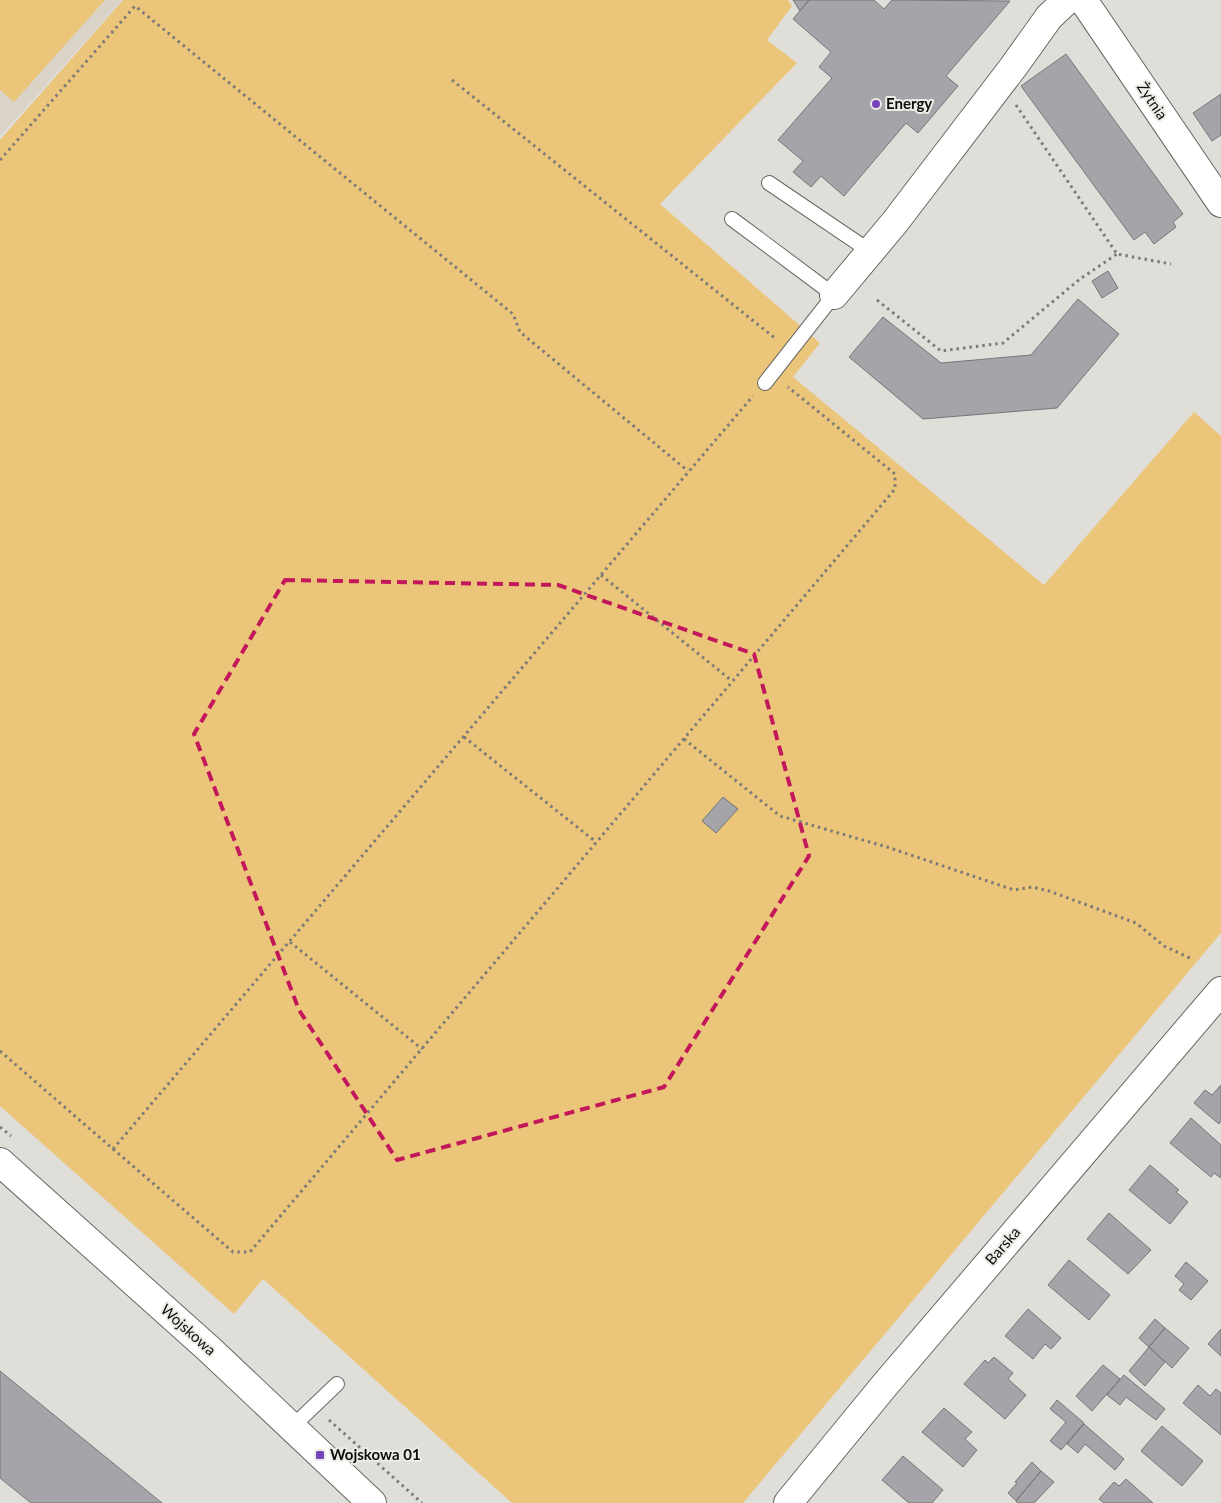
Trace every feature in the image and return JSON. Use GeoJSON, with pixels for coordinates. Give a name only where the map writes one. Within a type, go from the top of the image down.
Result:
{"type":"FeatureCollection","features":[{"type":"Feature","properties":{"kind":"street"},"geometry":{"type":"LineString","coordinates":[[834,295],[895,222],[999,87],[1049,17],[1067,0]]}},
{"type":"Feature","properties":{"kind":"street","name":"Żytnia"},"geometry":{"type":"LineString","coordinates":[[1083,0],[1221,203]]}},
{"type":"Feature","properties":{"kind":"street","name":"Barska"},"geometry":{"type":"LineString","coordinates":[[788,1503],[884,1386],[1221,992]]}},
{"type":"Feature","properties":{"kind":"street","name":"Wojskowa"},"geometry":{"type":"LineString","coordinates":[[0,1162],[210,1350],[372,1503]]}},
{"type":"Feature","properties":{"kind":"lane"},"geometry":{"type":"LineString","coordinates":[[769,182],[871,252]]}},
{"type":"Feature","properties":{"kind":"lane"},"geometry":{"type":"LineString","coordinates":[[732,219],[834,295],[765,383]]}},
{"type":"Feature","properties":{"kind":"lane"},"geometry":{"type":"LineString","coordinates":[[292,1427],[337,1384]]}},
{"type":"Feature","properties":{"kind":"path"},"geometry":{"type":"LineString","coordinates":[[0,160],[135,6],[513,314],[520,332],[688,471]]}},
{"type":"Feature","properties":{"kind":"path"},"geometry":{"type":"LineString","coordinates":[[452,80],[790,350]]}},
{"type":"Feature","properties":{"kind":"path"},"geometry":{"type":"LineString","coordinates":[[999,87],[1011,98],[1117,254]]}},
{"type":"Feature","properties":{"kind":"path"},"geometry":{"type":"LineString","coordinates":[[877,300],[941,351],[1003,343],[1080,279],[1117,254],[1171,264]]}},
{"type":"Feature","properties":{"kind":"path"},"geometry":{"type":"LineString","coordinates":[[0,1051],[113,1149],[233,1252],[250,1252],[895,489],[895,474],[781,381],[765,383],[688,471],[113,1149]]}},
{"type":"Feature","properties":{"kind":"path"},"geometry":{"type":"LineString","coordinates":[[601,575],[732,681]]}},
{"type":"Feature","properties":{"kind":"path"},"geometry":{"type":"LineString","coordinates":[[464,737],[596,842]]}},
{"type":"Feature","properties":{"kind":"path"},"geometry":{"type":"LineString","coordinates":[[684,739],[780,816],[887,848],[1014,890],[1032,888],[1049,890],[1136,923],[1164,946],[1190,958]]}},
{"type":"Feature","properties":{"kind":"path"},"geometry":{"type":"LineString","coordinates":[[290,942],[422,1049]]}},
{"type":"Feature","properties":{"kind":"highlighted area"},"geometry":{"type":"Polygon","coordinates":[[[285,580],[558,585],[754,654],[809,856],[664,1087],[397,1160],[299,1010],[194,734],[285,580]]]}},
{"type":"Feature","properties":{"kind":"shaded area"},"geometry":{"type":"Polygon","coordinates":[[[0,0],[122,0],[0,136],[0,0]]]}},
{"type":"Feature","properties":{"kind":"shaded area"},"geometry":{"type":"Polygon","coordinates":[[[0,0],[105,0],[14,102],[0,90],[0,0]]]}},
{"type":"Feature","properties":{"kind":"shaded area"},"geometry":{"type":"Polygon","coordinates":[[[123,0],[788,0],[792,6],[767,40],[797,63],[660,204],[820,343],[793,377],[1044,585],[1194,412],[1221,436],[1221,933],[743,1503],[512,1503],[263,1279],[234,1314],[0,1106],[0,140],[123,0]]]}},
{"type":"Feature","properties":{"kind":"building"},"geometry":{"type":"Polygon","coordinates":[[[793,0],[809,0],[800,11],[793,0]]]}},
{"type":"Feature","properties":{"kind":"building","name":"Energy"},"geometry":{"type":"Polygon","coordinates":[[[809,0],[874,0],[884,9],[892,0],[1010,1],[946,76],[958,86],[918,133],[906,123],[844,196],[821,176],[811,187],[793,172],[803,161],[778,140],[832,78],[819,67],[831,52],[793,19],[809,0]]]}},
{"type":"Feature","properties":{"kind":"building"},"geometry":{"type":"Polygon","coordinates":[[[1066,54],[1183,214],[1173,222],[1176,227],[1154,244],[1145,232],[1134,240],[1021,86],[1066,54]]]}},
{"type":"Feature","properties":{"kind":"building"},"geometry":{"type":"Polygon","coordinates":[[[1221,94],[1221,135],[1212,141],[1193,113],[1221,94]]]}},
{"type":"Feature","properties":{"kind":"building"},"geometry":{"type":"Polygon","coordinates":[[[1108,271],[1118,288],[1102,298],[1092,281],[1108,271]]]}},
{"type":"Feature","properties":{"kind":"building"},"geometry":{"type":"Polygon","coordinates":[[[1078,299],[1119,334],[1057,408],[923,419],[849,357],[883,317],[941,363],[1031,355],[1078,299]]]}},
{"type":"Feature","properties":{"kind":"building"},"geometry":{"type":"Polygon","coordinates":[[[723,797],[738,809],[716,833],[702,821],[723,797]]]}},
{"type":"Feature","properties":{"kind":"building"},"geometry":{"type":"Polygon","coordinates":[[[1221,1085],[1221,1121],[1219,1124],[1194,1103],[1205,1090],[1212,1095],[1221,1085]]]}},
{"type":"Feature","properties":{"kind":"building"},"geometry":{"type":"Polygon","coordinates":[[[1191,1118],[1221,1145],[1221,1178],[1214,1173],[1211,1177],[1170,1143],[1191,1118]]]}},
{"type":"Feature","properties":{"kind":"building"},"geometry":{"type":"Polygon","coordinates":[[[1150,1165],[1179,1190],[1176,1192],[1188,1202],[1170,1224],[1129,1190],[1150,1165]]]}},
{"type":"Feature","properties":{"kind":"building"},"geometry":{"type":"Polygon","coordinates":[[[1109,1213],[1151,1250],[1128,1274],[1087,1239],[1109,1213]]]}},
{"type":"Feature","properties":{"kind":"building"},"geometry":{"type":"Polygon","coordinates":[[[1069,1260],[1110,1295],[1089,1320],[1048,1285],[1069,1260]]]}},
{"type":"Feature","properties":{"kind":"building"},"geometry":{"type":"Polygon","coordinates":[[[1186,1262],[1208,1281],[1191,1300],[1179,1290],[1184,1284],[1175,1276],[1186,1262]]]}},
{"type":"Feature","properties":{"kind":"building"},"geometry":{"type":"Polygon","coordinates":[[[1028,1309],[1061,1338],[1051,1349],[1045,1344],[1033,1359],[1005,1336],[1028,1309]]]}},
{"type":"Feature","properties":{"kind":"building"},"geometry":{"type":"Polygon","coordinates":[[[1155,1319],[1165,1328],[1149,1347],[1139,1338],[1155,1319]]]}},
{"type":"Feature","properties":{"kind":"building"},"geometry":{"type":"Polygon","coordinates":[[[1165,1328],[1189,1348],[1172,1368],[1149,1347],[1165,1328]]]}},
{"type":"Feature","properties":{"kind":"building"},"geometry":{"type":"Polygon","coordinates":[[[1221,1329],[1221,1356],[1208,1344],[1221,1329]]]}},
{"type":"Feature","properties":{"kind":"building"},"geometry":{"type":"Polygon","coordinates":[[[1149,1347],[1165,1362],[1145,1386],[1129,1371],[1149,1347]]]}},
{"type":"Feature","properties":{"kind":"building"},"geometry":{"type":"Polygon","coordinates":[[[994,1357],[1013,1373],[1008,1379],[1026,1395],[1005,1419],[964,1384],[985,1360],[988,1363],[994,1357]]]}},
{"type":"Feature","properties":{"kind":"building"},"geometry":{"type":"Polygon","coordinates":[[[1103,1365],[1120,1379],[1092,1411],[1076,1396],[1103,1365]]]}},
{"type":"Feature","properties":{"kind":"building"},"geometry":{"type":"Polygon","coordinates":[[[0,1371],[162,1503],[31,1503],[0,1478],[0,1371]]]}},
{"type":"Feature","properties":{"kind":"building"},"geometry":{"type":"Polygon","coordinates":[[[1124,1375],[1165,1409],[1156,1420],[1126,1397],[1120,1405],[1107,1395],[1124,1375]]]}},
{"type":"Feature","properties":{"kind":"building"},"geometry":{"type":"Polygon","coordinates":[[[1198,1385],[1210,1396],[1216,1389],[1221,1393],[1221,1435],[1183,1403],[1198,1385]]]}},
{"type":"Feature","properties":{"kind":"building"},"geometry":{"type":"Polygon","coordinates":[[[1057,1400],[1084,1423],[1061,1450],[1050,1441],[1066,1422],[1050,1409],[1057,1400]]]}},
{"type":"Feature","properties":{"kind":"building"},"geometry":{"type":"Polygon","coordinates":[[[944,1408],[972,1432],[965,1439],[977,1450],[963,1467],[922,1432],[944,1408]]]}},
{"type":"Feature","properties":{"kind":"building"},"geometry":{"type":"Polygon","coordinates":[[[1084,1424],[1124,1459],[1115,1470],[1085,1444],[1078,1453],[1067,1444],[1084,1424]]]}},
{"type":"Feature","properties":{"kind":"building"},"geometry":{"type":"Polygon","coordinates":[[[1162,1426],[1203,1461],[1182,1486],[1141,1451],[1162,1426]]]}},
{"type":"Feature","properties":{"kind":"building"},"geometry":{"type":"Polygon","coordinates":[[[903,1456],[943,1490],[932,1503],[909,1503],[882,1480],[903,1456]]]}},
{"type":"Feature","properties":{"kind":"building"},"geometry":{"type":"Polygon","coordinates":[[[1032,1462],[1041,1471],[1016,1501],[1008,1493],[1032,1462]]]}},
{"type":"Feature","properties":{"kind":"building"},"geometry":{"type":"Polygon","coordinates":[[[1041,1471],[1054,1482],[1034,1503],[1018,1503],[1016,1501],[1041,1471]]]}},
{"type":"Feature","properties":{"kind":"building"},"geometry":{"type":"Polygon","coordinates":[[[1126,1479],[1153,1503],[1104,1503],[1099,1499],[1114,1482],[1119,1486],[1126,1479]]]}},
{"type":"Feature","properties":{"kind":"place","name":"Energy"},"geometry":{"type":"Point","coordinates":[876,104]}},
{"type":"Feature","properties":{"kind":"place","name":"Wojskowa 01"},"geometry":{"type":"Point","coordinates":[320,1455]}}]}
